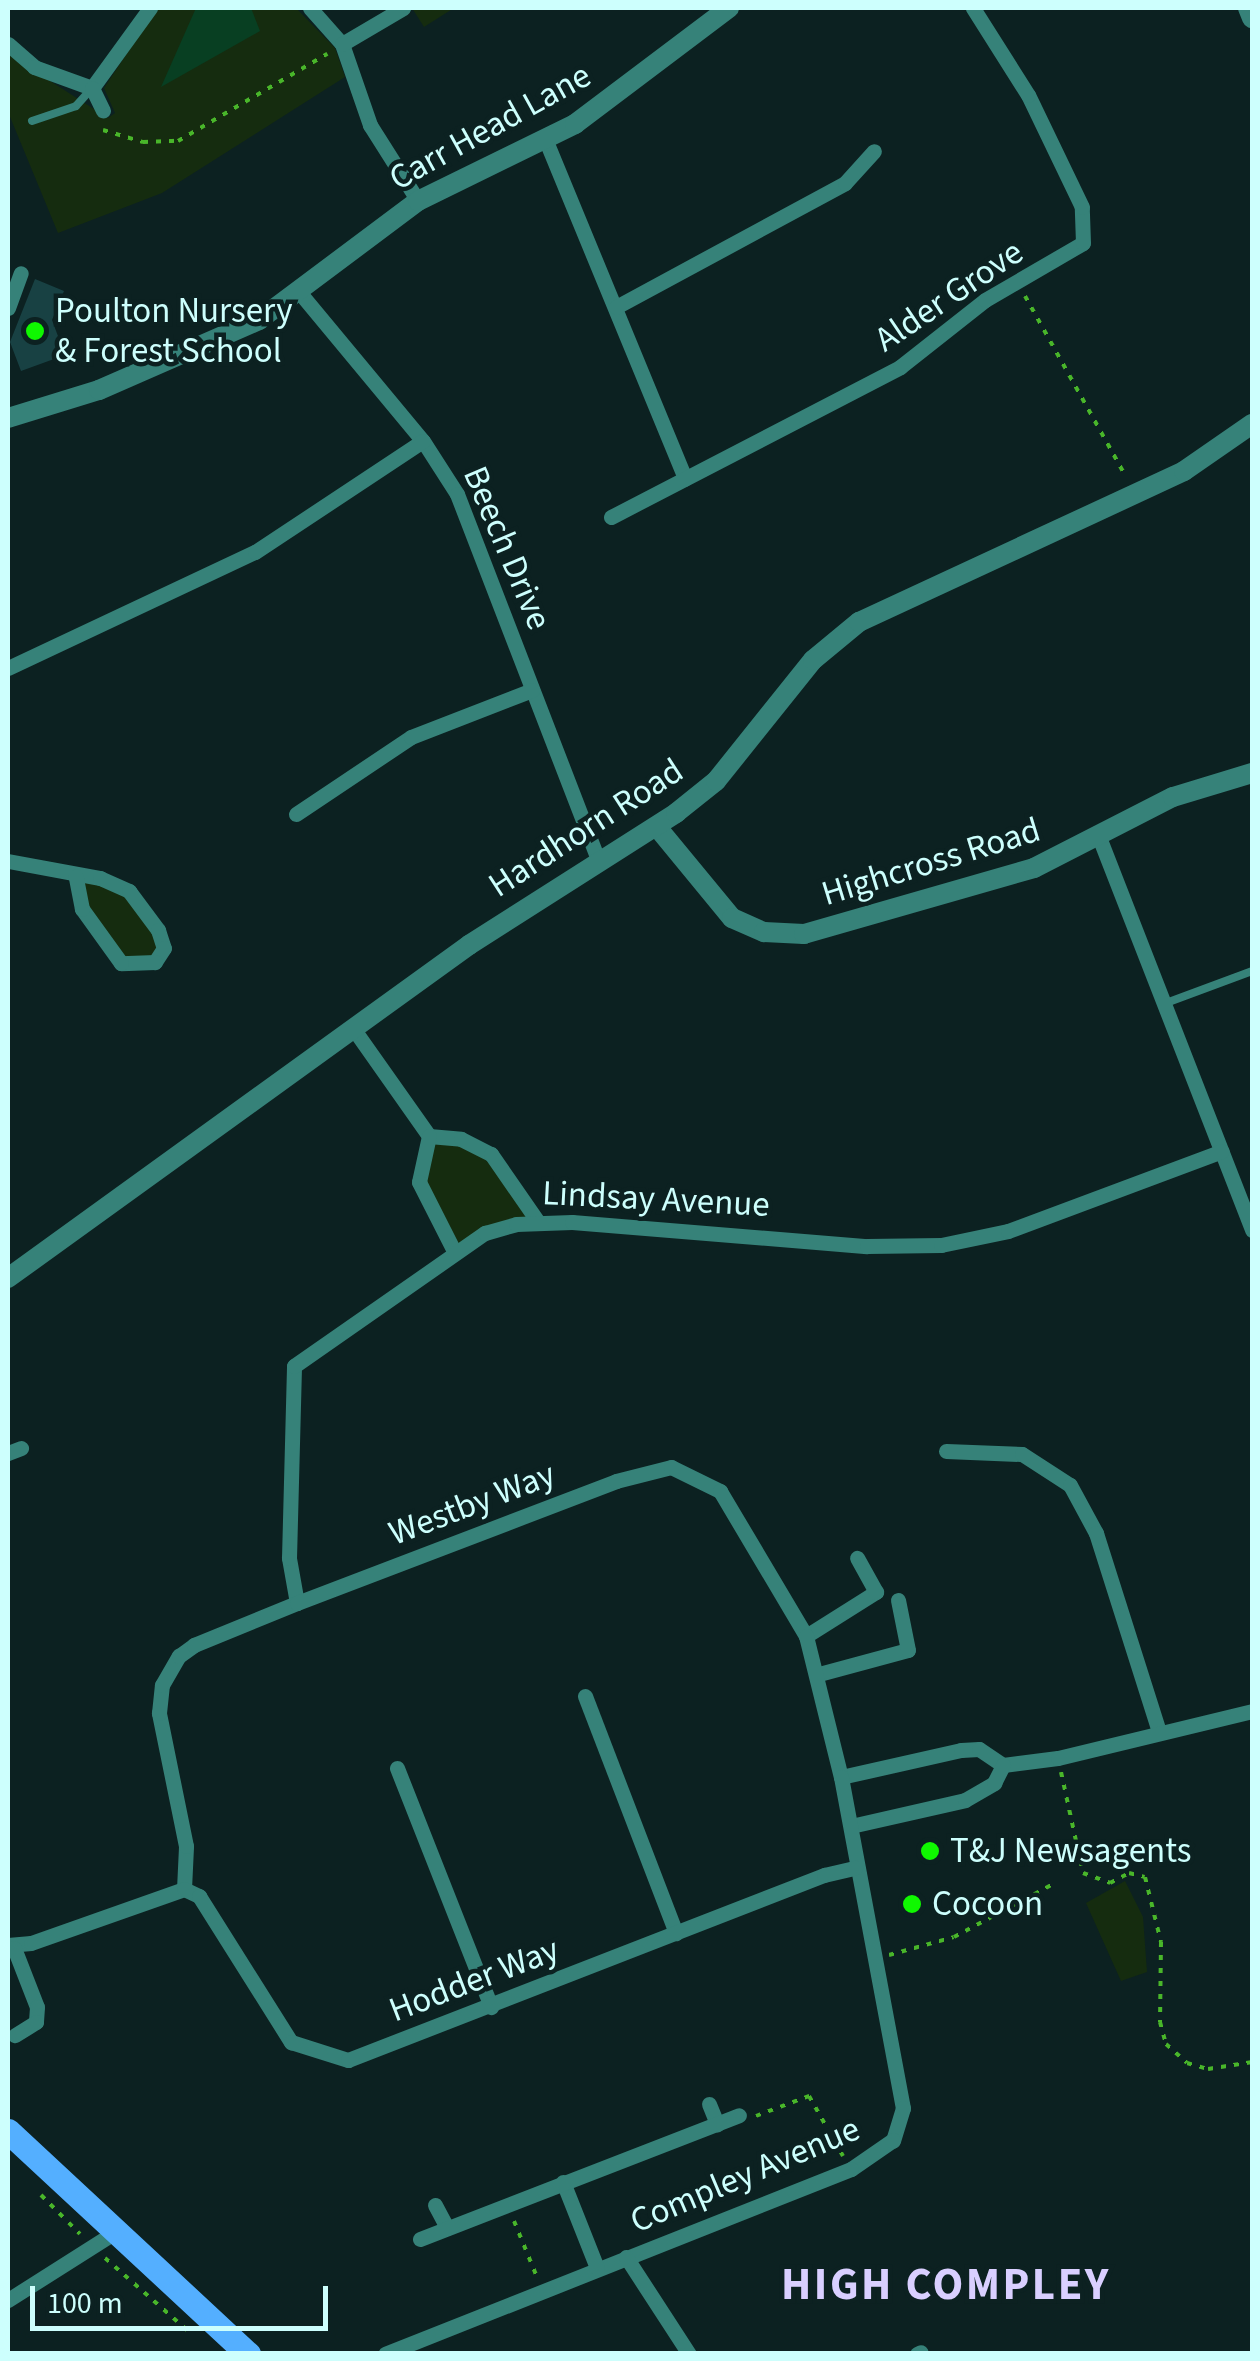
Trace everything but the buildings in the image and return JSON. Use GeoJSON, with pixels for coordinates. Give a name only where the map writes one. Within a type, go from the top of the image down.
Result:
{"type":"FeatureCollection","features":[{"type":"Feature","properties":{"kind":"main road"},"geometry":{"type":"LineString","coordinates":[[8,2131],[112,2234],[248,2354]]}},
{"type":"Feature","properties":{"kind":"street"},"geometry":{"type":"LineString","coordinates":[[89,92],[150,8]]}},
{"type":"Feature","properties":{"kind":"street"},"geometry":{"type":"LineString","coordinates":[[310,8],[342,44],[370,124],[418,201]]}},
{"type":"Feature","properties":{"kind":"street"},"geometry":{"type":"LineString","coordinates":[[342,44],[402,8]]}},
{"type":"Feature","properties":{"kind":"street","name":"Carr Head Lane"},"geometry":{"type":"LineString","coordinates":[[8,418],[98,390],[259,320],[418,201],[546,141],[729,8]]}},
{"type":"Feature","properties":{"kind":"street","name":"Alder Grove"},"geometry":{"type":"LineString","coordinates":[[612,517],[900,368],[1016,281],[1074,252],[1087,228],[1028,94],[973,8]]}},
{"type":"Feature","properties":{"kind":"street"},"geometry":{"type":"LineString","coordinates":[[1248,8],[1252,18]]}},
{"type":"Feature","properties":{"kind":"street"},"geometry":{"type":"LineString","coordinates":[[8,44],[34,67],[89,92],[104,111]]}},
{"type":"Feature","properties":{"kind":"street"},"geometry":{"type":"LineString","coordinates":[[546,141],[685,478]]}},
{"type":"Feature","properties":{"kind":"street"},"geometry":{"type":"LineString","coordinates":[[616,307],[845,183],[874,151]]}},
{"type":"Feature","properties":{"kind":"street"},"geometry":{"type":"LineString","coordinates":[[8,308],[22,274]]}},
{"type":"Feature","properties":{"kind":"street","name":"Beech Drive"},"geometry":{"type":"LineString","coordinates":[[300,293],[424,441],[471,524],[599,862]]}},
{"type":"Feature","properties":{"kind":"street","name":"Hardhorn Road"},"geometry":{"type":"LineString","coordinates":[[8,1278],[470,945],[657,827],[716,781],[813,660],[859,622],[1201,462],[1252,424]]}},
{"type":"Feature","properties":{"kind":"street"},"geometry":{"type":"LineString","coordinates":[[8,668],[255,552],[424,441]]}},
{"type":"Feature","properties":{"kind":"street"},"geometry":{"type":"LineString","coordinates":[[296,814],[410,737],[532,690]]}},
{"type":"Feature","properties":{"kind":"street","name":"Highcross Road"},"geometry":{"type":"LineString","coordinates":[[657,827],[720,908],[744,925],[784,936],[1034,868],[1173,797],[1252,772]]}},
{"type":"Feature","properties":{"kind":"street"},"geometry":{"type":"LineString","coordinates":[[1099,837],[1252,1230]]}},
{"type":"Feature","properties":{"kind":"street"},"geometry":{"type":"LineString","coordinates":[[8,862],[76,877],[129,891],[151,914],[164,948],[155,962],[121,964],[82,909],[76,877]]}},
{"type":"Feature","properties":{"kind":"street"},"geometry":{"type":"LineString","coordinates":[[355,1031],[429,1136],[419,1182],[453,1249]]}},
{"type":"Feature","properties":{"kind":"street"},"geometry":{"type":"LineString","coordinates":[[429,1136],[461,1139],[492,1154],[538,1222]]}},
{"type":"Feature","properties":{"kind":"street","name":"Lindsay Avenue"},"geometry":{"type":"LineString","coordinates":[[297,1603],[289,1541],[294,1366],[453,1249],[498,1227],[538,1222],[654,1224],[867,1246],[942,1245],[1008,1231],[1222,1151]]}},
{"type":"Feature","properties":{"kind":"street"},"geometry":{"type":"LineString","coordinates":[[946,1451],[1022,1454],[1070,1485],[1096,1533],[1159,1732]]}},
{"type":"Feature","properties":{"kind":"street","name":"Westby Way"},"geometry":{"type":"LineString","coordinates":[[184,1889],[186,1846],[159,1713],[162,1685],[178,1656],[297,1603],[616,1481],[670,1467],[720,1491],[806,1636],[819,1674],[842,1777]]}},
{"type":"Feature","properties":{"kind":"street"},"geometry":{"type":"LineString","coordinates":[[806,1636],[876,1592],[857,1558]]}},
{"type":"Feature","properties":{"kind":"street"},"geometry":{"type":"LineString","coordinates":[[819,1674],[908,1650],[898,1600]]}},
{"type":"Feature","properties":{"kind":"street"},"geometry":{"type":"LineString","coordinates":[[586,1696],[676,1932]]}},
{"type":"Feature","properties":{"kind":"street"},"geometry":{"type":"LineString","coordinates":[[842,1777],[961,1750],[979,1750],[1003,1765],[1058,1758],[1252,1711]]}},
{"type":"Feature","properties":{"kind":"street"},"geometry":{"type":"LineString","coordinates":[[850,1826],[966,1800],[994,1784],[1003,1765]]}},
{"type":"Feature","properties":{"kind":"street"},"geometry":{"type":"LineString","coordinates":[[397,1768],[490,2007]]}},
{"type":"Feature","properties":{"kind":"street","name":"Compley Avenue"},"geometry":{"type":"LineString","coordinates":[[385,2354],[850,2169],[886,2149],[904,2108],[855,1868],[842,1777]]}},
{"type":"Feature","properties":{"kind":"street","name":"Hodder Way"},"geometry":{"type":"LineString","coordinates":[[184,1889],[199,1896],[291,2042],[311,2053],[348,2060],[676,1932],[855,1868]]}},
{"type":"Feature","properties":{"kind":"street"},"geometry":{"type":"LineString","coordinates":[[16,2035],[36,2022],[37,2006],[11,1946],[184,1889]]}},
{"type":"Feature","properties":{"kind":"street"},"geometry":{"type":"LineString","coordinates":[[709,2104],[717,2124]]}},
{"type":"Feature","properties":{"kind":"street"},"geometry":{"type":"LineString","coordinates":[[420,2239],[740,2115]]}},
{"type":"Feature","properties":{"kind":"street"},"geometry":{"type":"LineString","coordinates":[[563,2182],[597,2268]]}},
{"type":"Feature","properties":{"kind":"street"},"geometry":{"type":"LineString","coordinates":[[436,2205],[446,2228]]}},
{"type":"Feature","properties":{"kind":"street"},"geometry":{"type":"LineString","coordinates":[[8,2300],[112,2234]]}},
{"type":"Feature","properties":{"kind":"street"},"geometry":{"type":"LineString","coordinates":[[626,2257],[689,2354]]}},
{"type":"Feature","properties":{"kind":"lane"},"geometry":{"type":"LineString","coordinates":[[32,121],[76,106],[89,92]]}},
{"type":"Feature","properties":{"kind":"lane"},"geometry":{"type":"LineString","coordinates":[[1166,1003],[1252,971]]}},
{"type":"Feature","properties":{"kind":"path"},"geometry":{"type":"LineString","coordinates":[[89,92],[96,124],[113,135],[178,141],[342,44]]}},
{"type":"Feature","properties":{"kind":"path"},"geometry":{"type":"LineString","coordinates":[[1016,281],[1135,492]]}},
{"type":"Feature","properties":{"kind":"path"},"geometry":{"type":"LineString","coordinates":[[1058,1758],[1084,1873],[1110,1883],[1129,1873],[1145,1877],[1160,1942],[1160,2022],[1166,2044],[1186,2064],[1208,2069],[1252,2062]]}},
{"type":"Feature","properties":{"kind":"path"},"geometry":{"type":"LineString","coordinates":[[875,1958],[954,1937],[1055,1884]]}},
{"type":"Feature","properties":{"kind":"path"},"geometry":{"type":"LineString","coordinates":[[740,2115],[750,2118],[809,2096],[850,2169]]}},
{"type":"Feature","properties":{"kind":"path"},"geometry":{"type":"LineString","coordinates":[[507,2204],[542,2291]]}},
{"type":"Feature","properties":{"kind":"shaded area"},"geometry":{"type":"Polygon","coordinates":[[[157,8],[296,8],[335,48],[345,77],[162,193],[58,233],[8,112],[8,54],[108,118],[115,113],[104,88],[157,8]]]}},
{"type":"Feature","properties":{"kind":"shaded area"},"geometry":{"type":"Polygon","coordinates":[[[196,8],[251,8],[260,31],[161,87],[196,8]]]}},
{"type":"Feature","properties":{"kind":"shaded area"},"geometry":{"type":"Polygon","coordinates":[[[412,8],[454,8],[424,27],[412,8]]]}},
{"type":"Feature","properties":{"kind":"shaded area"},"geometry":{"type":"Polygon","coordinates":[[[76,877],[125,892],[164,948],[140,967],[99,937],[76,877]]]}},
{"type":"Feature","properties":{"kind":"shaded area"},"geometry":{"type":"Polygon","coordinates":[[[429,1136],[472,1143],[538,1222],[453,1249],[423,1195],[429,1136]]]}},
{"type":"Feature","properties":{"kind":"shaded area"},"geometry":{"type":"Polygon","coordinates":[[[1125,1881],[1143,1917],[1147,1972],[1121,1981],[1086,1903],[1125,1881]]]}},
{"type":"Feature","properties":{"kind":"place","name":"Poulton Nursery & Forest School"},"geometry":{"type":"Point","coordinates":[35,331]}},
{"type":"Feature","properties":{"kind":"place","name":"T&J Newsagents"},"geometry":{"type":"Point","coordinates":[930,1851]}},
{"type":"Feature","properties":{"kind":"place","name":"Cocoon"},"geometry":{"type":"Point","coordinates":[912,1904]}},
{"type":"Feature","properties":{"kind":"district","name":"HIGH COMPLEY"},"geometry":{"type":"Point","coordinates":[946,2286]}}]}
